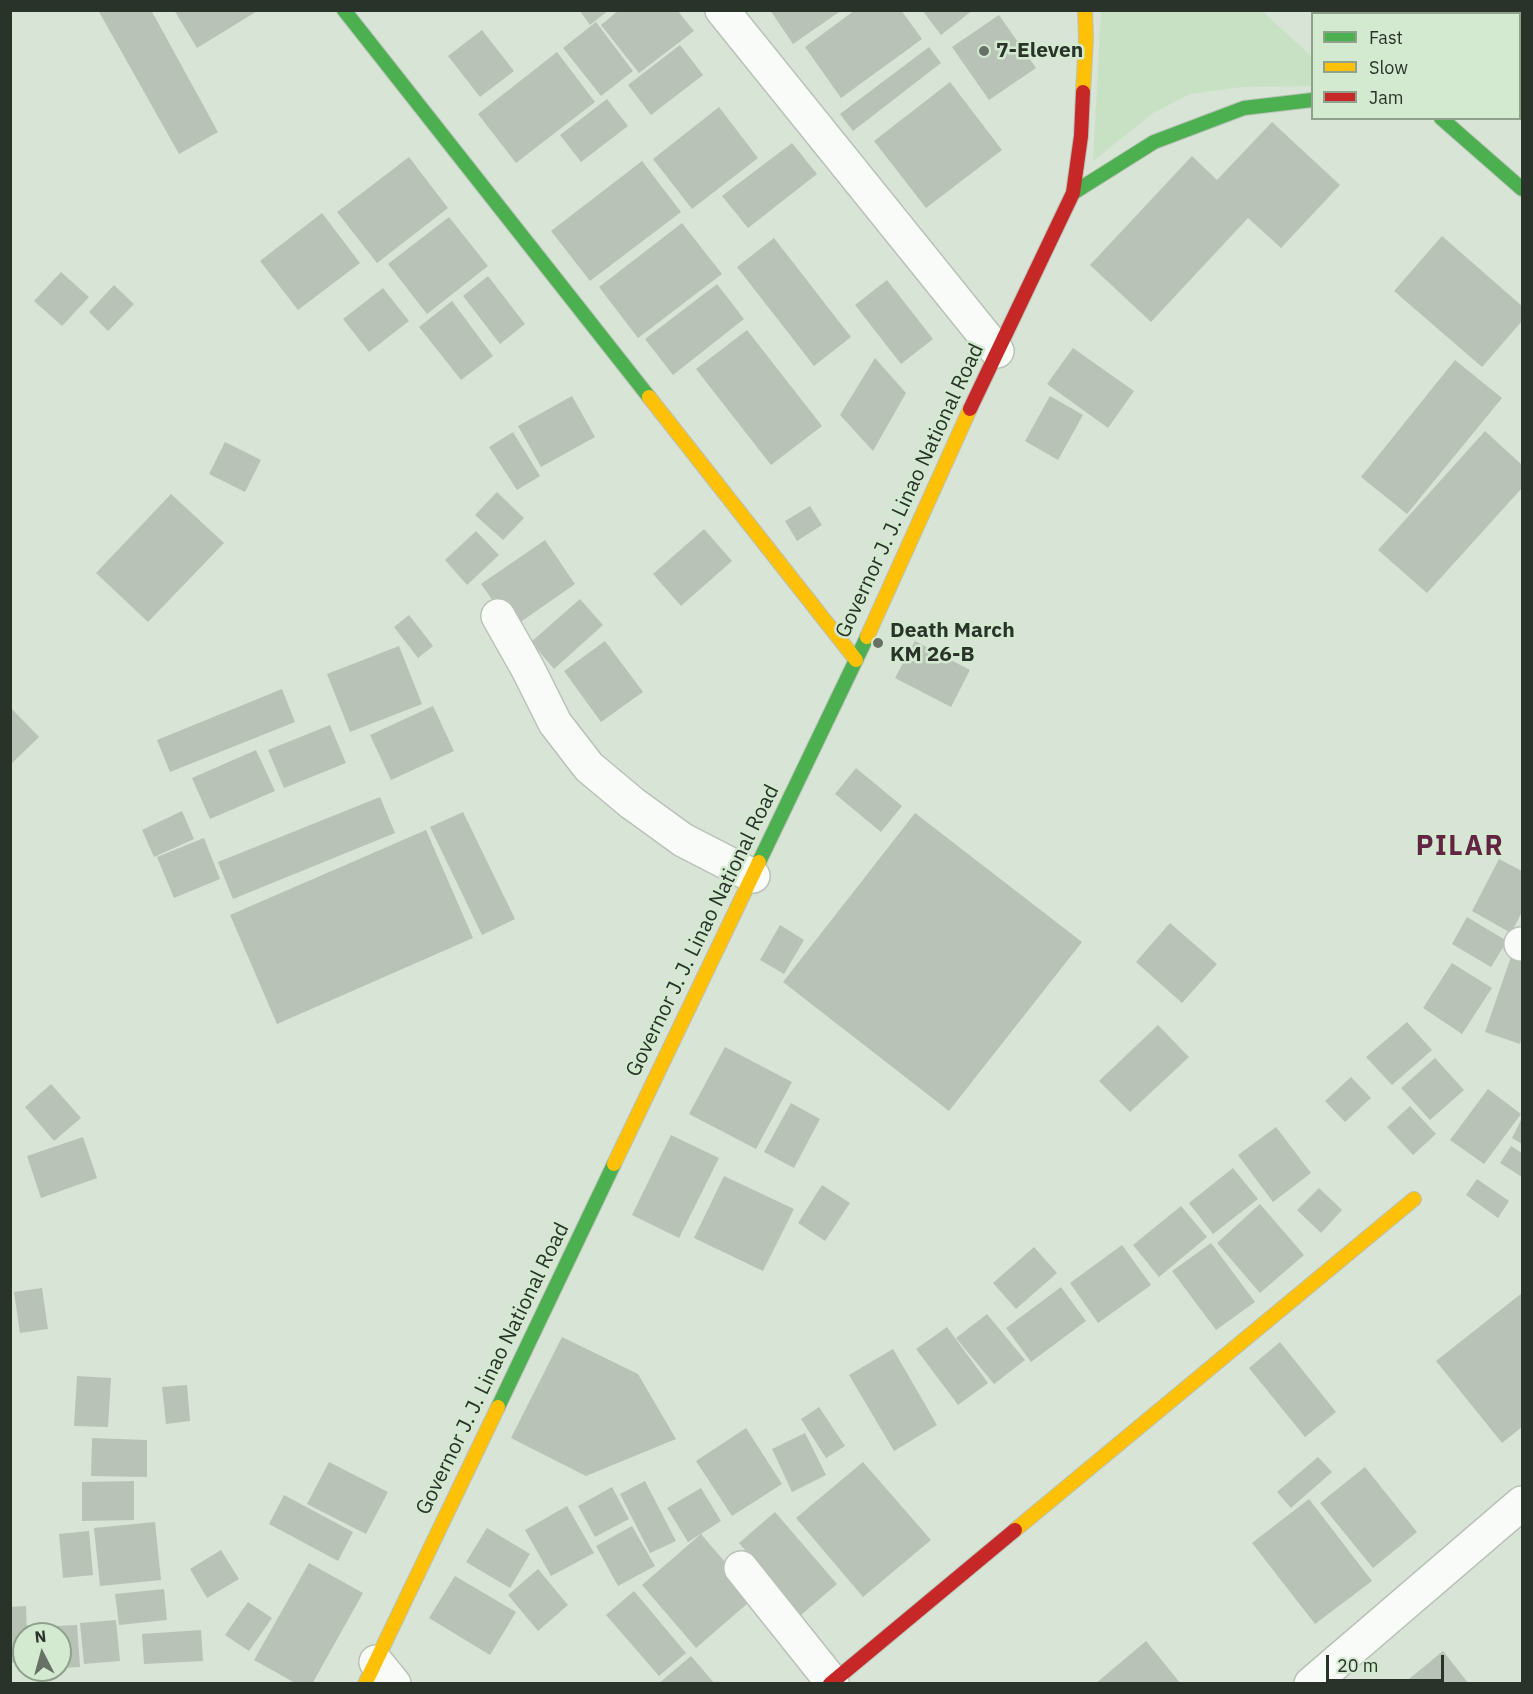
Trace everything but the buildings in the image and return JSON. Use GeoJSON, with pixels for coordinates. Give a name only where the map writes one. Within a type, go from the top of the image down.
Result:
{"type":"FeatureCollection","features":[{"type":"Feature","properties":{"kind":"main road"},"geometry":{"type":"LineString","coordinates":[[344,10],[856,660]]}},
{"type":"Feature","properties":{"kind":"main road","name":"Governor J. J. Linao National Road"},"geometry":{"type":"LineString","coordinates":[[378,1676],[1073,193],[1081,136],[1086,38],[1085,10]]}},
{"type":"Feature","properties":{"kind":"main road"},"geometry":{"type":"LineString","coordinates":[[1073,193],[1154,142],[1244,108],[1311,100]]}},
{"type":"Feature","properties":{"kind":"main road"},"geometry":{"type":"LineString","coordinates":[[1443,120],[1522,189]]}},
{"type":"Feature","properties":{"kind":"main road"},"geometry":{"type":"LineString","coordinates":[[831,1683],[1414,1200]]}},
{"type":"Feature","properties":{"kind":"street"},"geometry":{"type":"LineString","coordinates":[[722,10],[997,351]]}},
{"type":"Feature","properties":{"kind":"street"},"geometry":{"type":"LineString","coordinates":[[498,616],[555,723],[589,767],[632,803],[683,840],[753,876]]}},
{"type":"Feature","properties":{"kind":"street"},"geometry":{"type":"LineString","coordinates":[[1311,1683],[1522,1503]]}},
{"type":"Feature","properties":{"kind":"street"},"geometry":{"type":"LineString","coordinates":[[741,1568],[831,1683]]}},
{"type":"Feature","properties":{"kind":"green space"},"geometry":{"type":"Polygon","coordinates":[[[1101,11],[1262,11],[1311,56],[1311,86],[1242,87],[1190,94],[1153,113],[1093,161],[1101,11]]]}},
{"type":"Feature","properties":{"kind":"traffic: fast"},"geometry":{"type":"LineString","coordinates":[[344,10],[649,397]]}},
{"type":"Feature","properties":{"kind":"traffic: fast"},"geometry":{"type":"LineString","coordinates":[[1073,193],[1154,142],[1244,108],[1311,100]]}},
{"type":"Feature","properties":{"kind":"traffic: fast"},"geometry":{"type":"LineString","coordinates":[[1443,120],[1522,189]]}},
{"type":"Feature","properties":{"kind":"traffic: fast"},"geometry":{"type":"LineString","coordinates":[[759,862],[867,637]]}},
{"type":"Feature","properties":{"kind":"traffic: fast"},"geometry":{"type":"LineString","coordinates":[[498,1407],[614,1164]]}},
{"type":"Feature","properties":{"kind":"traffic: slow"},"geometry":{"type":"LineString","coordinates":[[1083,92],[1085,10]]}},
{"type":"Feature","properties":{"kind":"traffic: slow"},"geometry":{"type":"LineString","coordinates":[[649,397],[856,660]]}},
{"type":"Feature","properties":{"kind":"traffic: slow"},"geometry":{"type":"LineString","coordinates":[[867,637],[970,409]]}},
{"type":"Feature","properties":{"kind":"traffic: slow"},"geometry":{"type":"LineString","coordinates":[[614,1164],[759,862]]}},
{"type":"Feature","properties":{"kind":"traffic: slow"},"geometry":{"type":"LineString","coordinates":[[1015,1530],[1414,1199]]}},
{"type":"Feature","properties":{"kind":"traffic: slow"},"geometry":{"type":"LineString","coordinates":[[365,1684],[498,1407]]}},
{"type":"Feature","properties":{"kind":"traffic: jam"},"geometry":{"type":"LineString","coordinates":[[970,409],[1073,193],[1081,136],[1083,92]]}},
{"type":"Feature","properties":{"kind":"traffic: jam"},"geometry":{"type":"LineString","coordinates":[[830,1684],[1015,1530]]}},
{"type":"Feature","properties":{"kind":"place","name":"7-Eleven"},"geometry":{"type":"Point","coordinates":[984,51]}},
{"type":"Feature","properties":{"kind":"place","name":"Death March KM 26-B"},"geometry":{"type":"Point","coordinates":[878,643]}},
{"type":"Feature","properties":{"kind":"district","name":"PILAR"},"geometry":{"type":"Point","coordinates":[1460,847]}}]}
